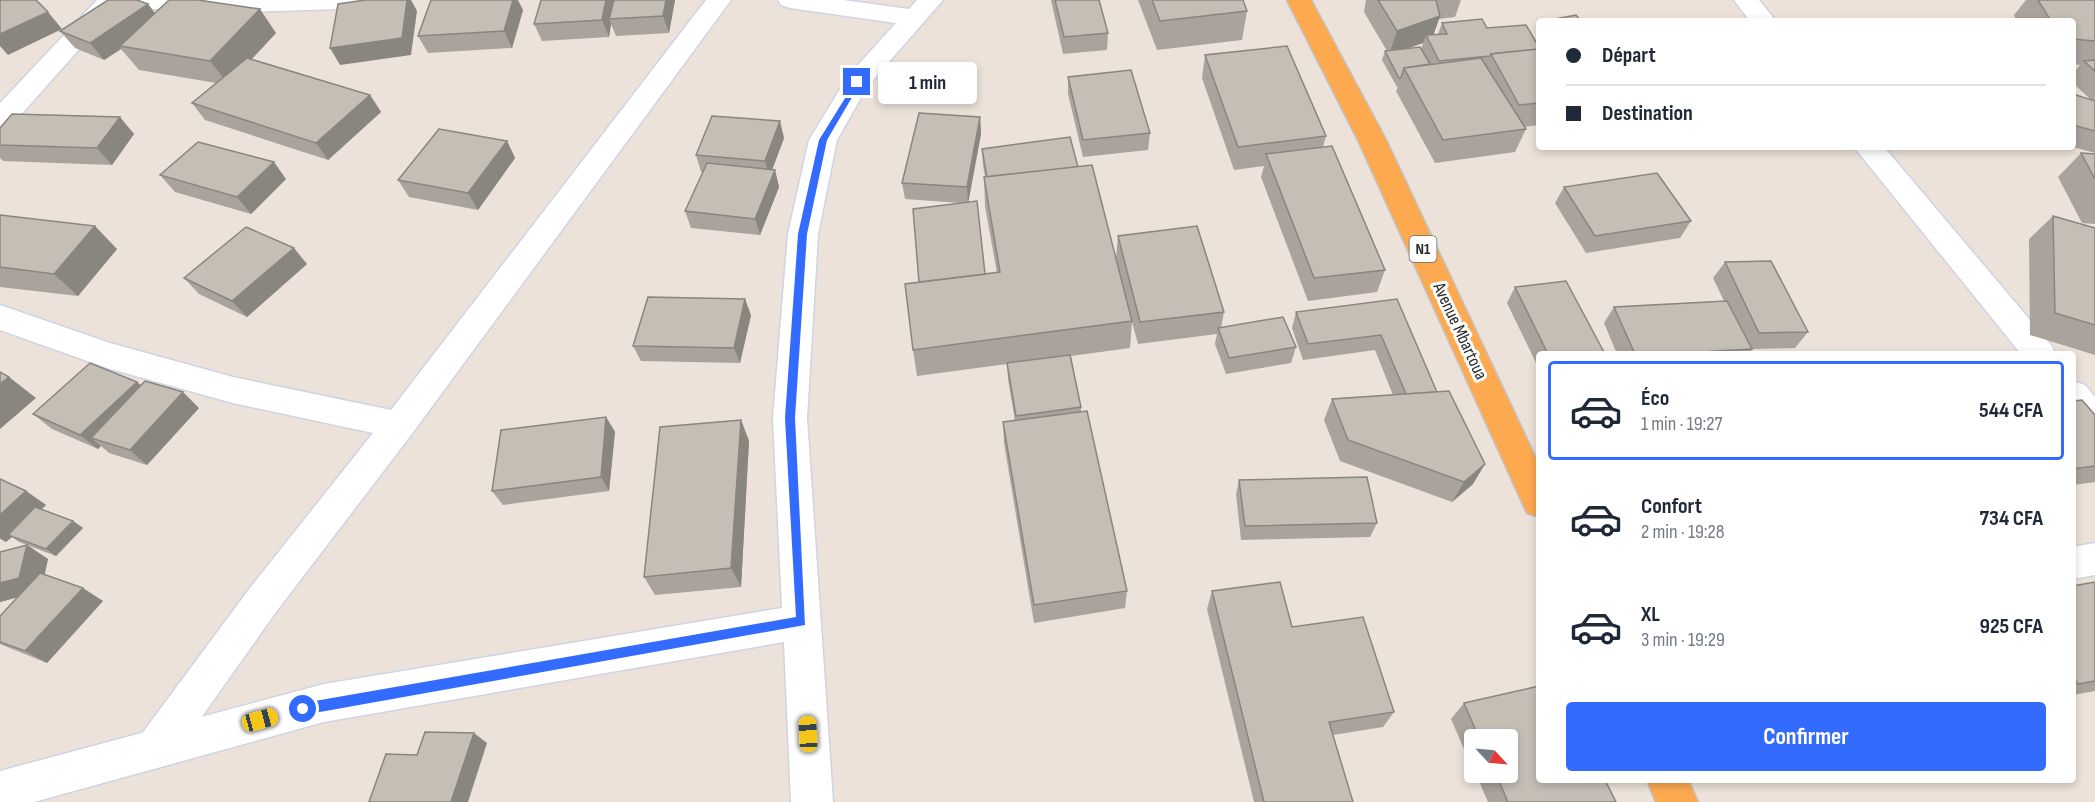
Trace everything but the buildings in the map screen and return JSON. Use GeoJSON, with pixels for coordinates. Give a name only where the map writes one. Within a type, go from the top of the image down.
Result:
{"type":"FeatureCollection","features":[{"type":"Feature","properties":{"kind":"highway","name":"Avenue Mbartoua"},"geometry":{"type":"LineString","coordinates":[[1299,0],[1316,38],[1372,140],[1536,495]]}},
{"type":"Feature","properties":{"kind":"highway"},"geometry":{"type":"LineString","coordinates":[[1668,783],[1677,802]]}},
{"type":"Feature","properties":{"kind":"street"},"geometry":{"type":"LineString","coordinates":[[0,120],[111,0]]}},
{"type":"Feature","properties":{"kind":"street"},"geometry":{"type":"LineString","coordinates":[[123,0],[176,4],[371,0]]}},
{"type":"Feature","properties":{"kind":"street"},"geometry":{"type":"LineString","coordinates":[[155,749],[263,600],[399,425],[719,0]]}},
{"type":"Feature","properties":{"kind":"street"},"geometry":{"type":"LineString","coordinates":[[790,0],[922,9]]}},
{"type":"Feature","properties":{"kind":"street"},"geometry":{"type":"LineString","coordinates":[[1746,0],[1761,18]]}},
{"type":"Feature","properties":{"kind":"street"},"geometry":{"type":"LineString","coordinates":[[812,802],[790,418],[803,234],[823,140],[857,82],[922,9]]}},
{"type":"Feature","properties":{"kind":"street"},"geometry":{"type":"LineString","coordinates":[[1870,150],[2038,351]]}},
{"type":"Feature","properties":{"kind":"street"},"geometry":{"type":"LineString","coordinates":[[0,317],[106,355],[233,390],[399,425]]}},
{"type":"Feature","properties":{"kind":"street"},"geometry":{"type":"LineString","coordinates":[[2076,398],[2095,420]]}},
{"type":"Feature","properties":{"kind":"street"},"geometry":{"type":"LineString","coordinates":[[2076,562],[2095,559]]}},
{"type":"Feature","properties":{"kind":"street"},"geometry":{"type":"LineString","coordinates":[[0,791],[324,703],[801,622]]}},
{"type":"Feature","properties":{"kind":"route"},"geometry":{"type":"LineString","coordinates":[[303,709],[324,703],[801,622],[790,418],[803,234],[823,140],[857,82]]}}]}
